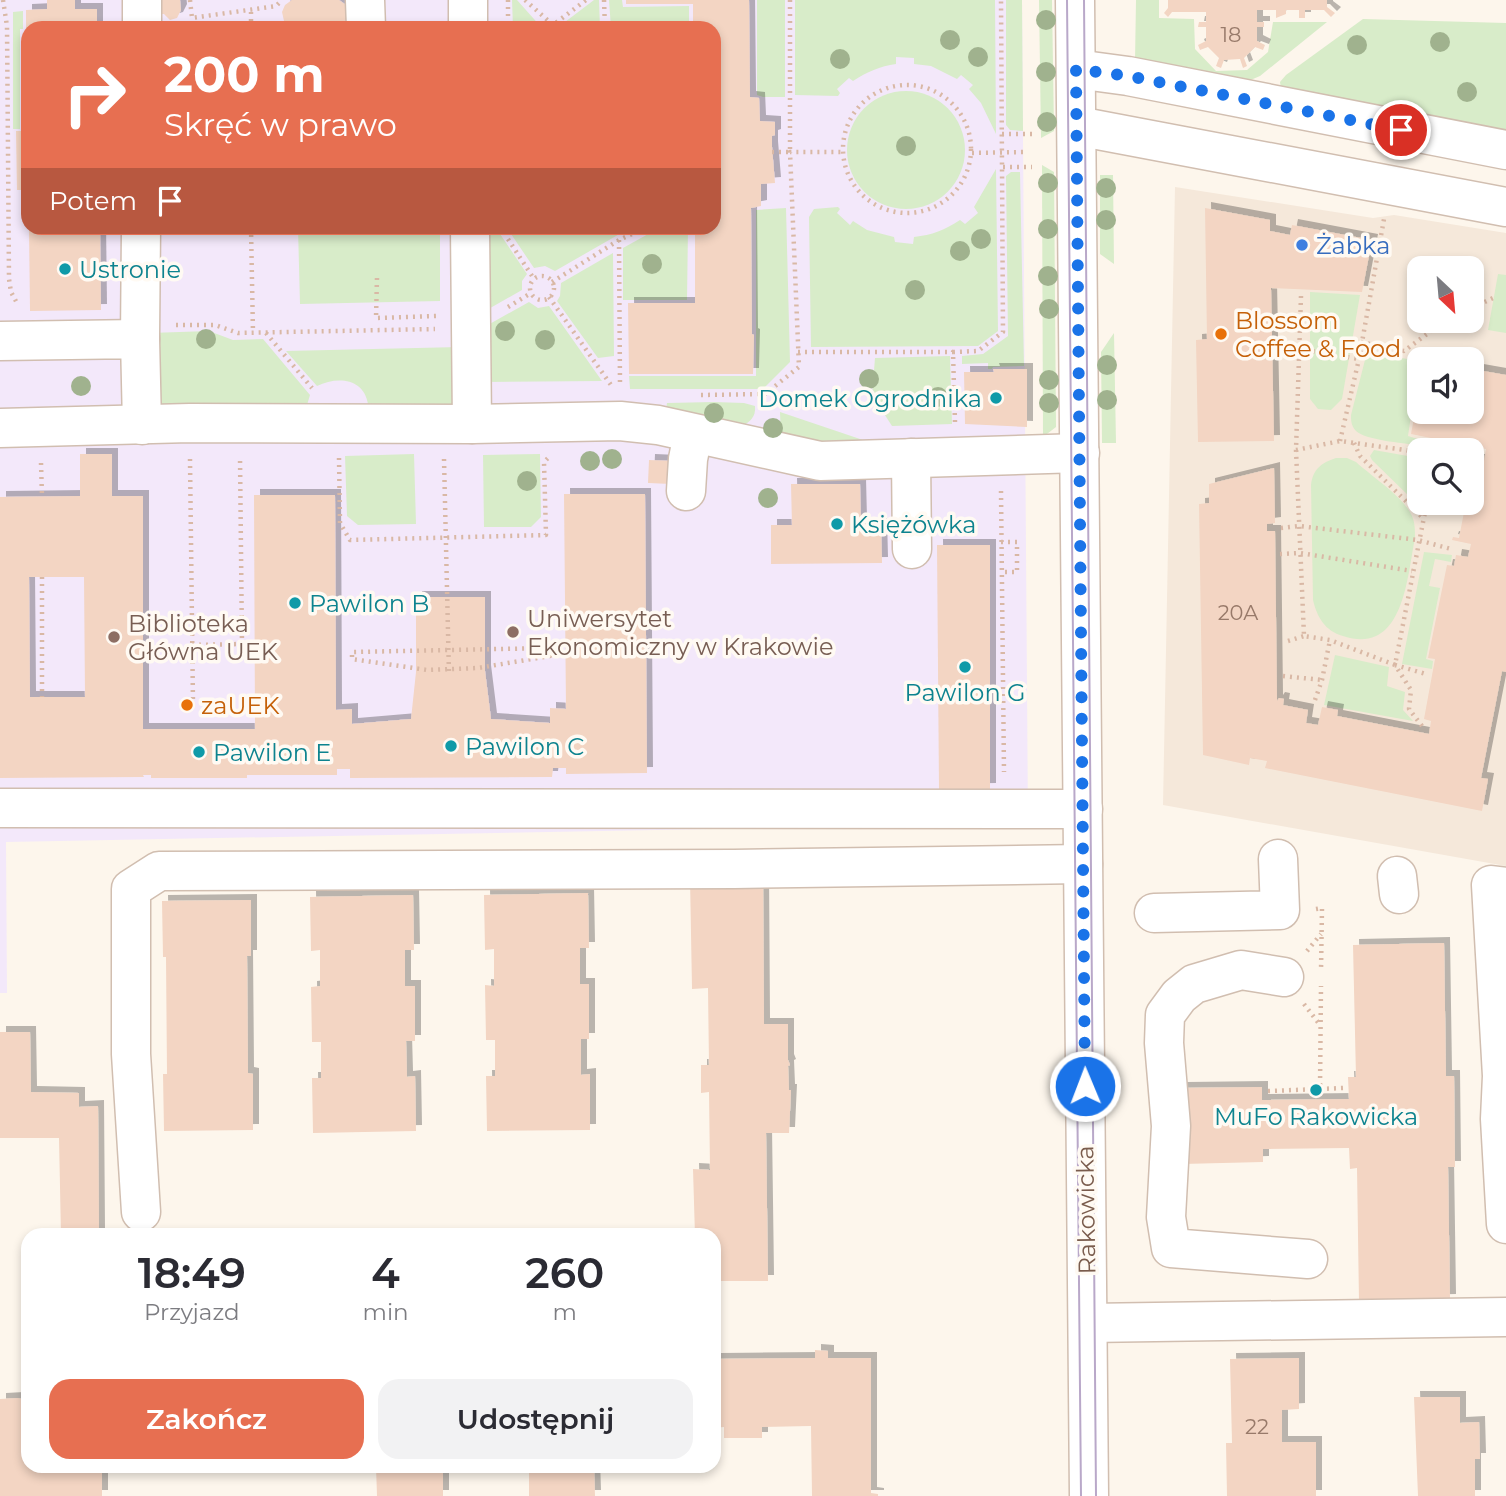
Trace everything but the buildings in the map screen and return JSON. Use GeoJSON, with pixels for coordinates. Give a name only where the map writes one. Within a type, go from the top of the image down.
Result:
{"type":"FeatureCollection","features":[{"type":"Feature","properties":{"kind":"street"},"geometry":{"type":"LineString","coordinates":[[142,0],[142,21]]}},
{"type":"Feature","properties":{"kind":"street"},"geometry":{"type":"LineString","coordinates":[[365,0],[366,21]]}},
{"type":"Feature","properties":{"kind":"street"},"geometry":{"type":"LineString","coordinates":[[468,0],[468,21]]}},
{"type":"Feature","properties":{"kind":"street","name":"Rakowicka"},"geometry":{"type":"LineString","coordinates":[[1076,0],[1089,1496]]}},
{"type":"Feature","properties":{"kind":"street"},"geometry":{"type":"LineString","coordinates":[[1076,69],[1128,76],[1506,150]]}},
{"type":"Feature","properties":{"kind":"street"},"geometry":{"type":"LineString","coordinates":[[1077,126],[1506,207]]}},
{"type":"Feature","properties":{"kind":"street"},"geometry":{"type":"LineString","coordinates":[[141,235],[142,425]]}},
{"type":"Feature","properties":{"kind":"street"},"geometry":{"type":"LineString","coordinates":[[458,424],[455,322],[469,235]]}},
{"type":"Feature","properties":{"kind":"street"},"geometry":{"type":"LineString","coordinates":[[0,341],[140,340]]}},
{"type":"Feature","properties":{"kind":"street"},"geometry":{"type":"LineString","coordinates":[[0,428],[190,424],[329,436],[458,424],[620,421],[658,425],[820,461],[1080,453]]}},
{"type":"Feature","properties":{"kind":"street"},"geometry":{"type":"LineString","coordinates":[[686,491],[693,434]]}},
{"type":"Feature","properties":{"kind":"street"},"geometry":{"type":"LineString","coordinates":[[911,458],[912,549]]}},
{"type":"Feature","properties":{"kind":"street"},"geometry":{"type":"LineString","coordinates":[[0,808],[1083,809]]}},
{"type":"Feature","properties":{"kind":"street"},"geometry":{"type":"LineString","coordinates":[[1154,913],[1280,910],[1278,859]]}},
{"type":"Feature","properties":{"kind":"street"},"geometry":{"type":"LineString","coordinates":[[141,1212],[131,1054],[131,889],[159,871],[720,869],[1083,864]]}},
{"type":"Feature","properties":{"kind":"street"},"geometry":{"type":"LineString","coordinates":[[1506,887],[1491,885],[1502,1076],[1500,1119],[1506,1224]]}},
{"type":"Feature","properties":{"kind":"street"},"geometry":{"type":"LineString","coordinates":[[1284,976],[1241,970],[1194,984],[1179,996],[1165,1015],[1164,1043],[1171,1126],[1166,1217],[1171,1248],[1307,1247],[1312,1321]]}},
{"type":"Feature","properties":{"kind":"street"},"geometry":{"type":"LineString","coordinates":[[1087,1323],[1506,1317]]}},
{"type":"Feature","properties":{"kind":"path"},"geometry":{"type":"LineString","coordinates":[[3,0],[7,26],[9,279],[11,292],[26,314]]}},
{"type":"Feature","properties":{"kind":"path"},"geometry":{"type":"LineString","coordinates":[[190,0],[192,18],[276,6],[282,0]]}},
{"type":"Feature","properties":{"kind":"path"},"geometry":{"type":"LineString","coordinates":[[508,0],[508,21]]}},
{"type":"Feature","properties":{"kind":"path"},"geometry":{"type":"LineString","coordinates":[[526,0],[547,21]]}},
{"type":"Feature","properties":{"kind":"path"},"geometry":{"type":"LineString","coordinates":[[560,21],[586,0]]}},
{"type":"Feature","properties":{"kind":"path"},"geometry":{"type":"LineString","coordinates":[[604,0],[605,21]]}},
{"type":"Feature","properties":{"kind":"path"},"geometry":{"type":"LineString","coordinates":[[699,396],[765,394],[799,367],[790,152],[790,0]]}},
{"type":"Feature","properties":{"kind":"path"},"geometry":{"type":"LineString","coordinates":[[798,352],[978,351],[1003,332],[1001,0]]}},
{"type":"Feature","properties":{"kind":"path"},"geometry":{"type":"LineString","coordinates":[[251,10],[251,21]]}},
{"type":"Feature","properties":{"kind":"path"},"geometry":{"type":"LineString","coordinates":[[900,85],[925,87],[948,99],[964,118],[972,153],[965,177],[950,196],[930,209],[907,214],[884,209],[863,197],[849,178],[842,152],[845,130],[857,108],[876,92],[900,85]]}},
{"type":"Feature","properties":{"kind":"path"},"geometry":{"type":"LineString","coordinates":[[1002,134],[1032,134]]}},
{"type":"Feature","properties":{"kind":"path"},"geometry":{"type":"LineString","coordinates":[[772,152],[842,152]]}},
{"type":"Feature","properties":{"kind":"path"},"geometry":{"type":"LineString","coordinates":[[972,153],[1023,152]]}},
{"type":"Feature","properties":{"kind":"path"},"geometry":{"type":"LineString","coordinates":[[1003,167],[1032,167]]}},
{"type":"Feature","properties":{"kind":"path"},"geometry":{"type":"LineString","coordinates":[[1340,441],[1359,359],[1386,207]]}},
{"type":"Feature","properties":{"kind":"path"},"geometry":{"type":"LineString","coordinates":[[251,235],[253,333]]}},
{"type":"Feature","properties":{"kind":"path"},"geometry":{"type":"LineString","coordinates":[[552,282],[630,235]]}},
{"type":"Feature","properties":{"kind":"path"},"geometry":{"type":"LineString","coordinates":[[507,238],[534,279]]}},
{"type":"Feature","properties":{"kind":"path"},"geometry":{"type":"LineString","coordinates":[[544,277],[552,282],[554,289],[549,297],[539,300],[531,293],[530,287],[534,279],[544,277]]}},
{"type":"Feature","properties":{"kind":"path"},"geometry":{"type":"LineString","coordinates":[[377,278],[376,318],[455,322]]}},
{"type":"Feature","properties":{"kind":"path"},"geometry":{"type":"LineString","coordinates":[[175,325],[215,325],[238,333],[253,333],[455,322],[531,293]]}},
{"type":"Feature","properties":{"kind":"path"},"geometry":{"type":"LineString","coordinates":[[1301,296],[1296,450],[1304,636]]}},
{"type":"Feature","properties":{"kind":"path"},"geometry":{"type":"LineString","coordinates":[[549,297],[620,397]]}},
{"type":"Feature","properties":{"kind":"path"},"geometry":{"type":"LineString","coordinates":[[1484,302],[1493,298]]}},
{"type":"Feature","properties":{"kind":"path"},"geometry":{"type":"LineString","coordinates":[[265,332],[319,396],[329,436],[340,523],[350,540],[546,535],[544,462],[552,453]]}},
{"type":"Feature","properties":{"kind":"path"},"geometry":{"type":"LineString","coordinates":[[1361,342],[1404,351],[1428,333]]}},
{"type":"Feature","properties":{"kind":"path"},"geometry":{"type":"LineString","coordinates":[[1299,349],[1359,359]]}},
{"type":"Feature","properties":{"kind":"path"},"geometry":{"type":"LineString","coordinates":[[953,352],[956,457]]}},
{"type":"Feature","properties":{"kind":"path"},"geometry":{"type":"LineString","coordinates":[[190,424],[193,704]]}},
{"type":"Feature","properties":{"kind":"path"},"geometry":{"type":"LineString","coordinates":[[449,672],[446,537],[458,424]]}},
{"type":"Feature","properties":{"kind":"path"},"geometry":{"type":"LineString","coordinates":[[1296,450],[1340,441],[1407,450]]}},
{"type":"Feature","properties":{"kind":"path"},"geometry":{"type":"LineString","coordinates":[[1354,443],[1360,456],[1423,518]]}},
{"type":"Feature","properties":{"kind":"path"},"geometry":{"type":"LineString","coordinates":[[192,645],[242,645],[240,449]]}},
{"type":"Feature","properties":{"kind":"path"},"geometry":{"type":"LineString","coordinates":[[41,451],[42,496]]}},
{"type":"Feature","properties":{"kind":"path"},"geometry":{"type":"LineString","coordinates":[[1000,456],[1004,808]]}},
{"type":"Feature","properties":{"kind":"path"},"geometry":{"type":"LineString","coordinates":[[1422,726],[1409,709],[1411,690],[1395,665],[1424,515]]}},
{"type":"Feature","properties":{"kind":"path"},"geometry":{"type":"LineString","coordinates":[[1281,528],[1299,526],[1418,540],[1451,549]]}},
{"type":"Feature","properties":{"kind":"path"},"geometry":{"type":"LineString","coordinates":[[1002,542],[1017,542],[1017,572],[1002,572]]}},
{"type":"Feature","properties":{"kind":"path"},"geometry":{"type":"LineString","coordinates":[[1280,554],[1300,553],[1412,571]]}},
{"type":"Feature","properties":{"kind":"path"},"geometry":{"type":"LineString","coordinates":[[42,577],[42,697]]}},
{"type":"Feature","properties":{"kind":"path"},"geometry":{"type":"LineString","coordinates":[[1288,641],[1304,636],[1330,640],[1426,674]]}},
{"type":"Feature","properties":{"kind":"path"},"geometry":{"type":"LineString","coordinates":[[1315,700],[1330,640]]}},
{"type":"Feature","properties":{"kind":"path"},"geometry":{"type":"LineString","coordinates":[[550,648],[550,656],[449,672],[352,659],[352,652],[550,648]]}},
{"type":"Feature","properties":{"kind":"path"},"geometry":{"type":"LineString","coordinates":[[1283,676],[1322,680]]}},
{"type":"Feature","properties":{"kind":"path"},"geometry":{"type":"LineString","coordinates":[[1320,1089],[1343,1088]]}},
{"type":"Feature","properties":{"kind":"shaded area","name":"Uniwersytet Ekonomiczny w Krakowie"},"geometry":{"type":"Polygon","coordinates":[[[0,0],[1022,0],[1028,823],[6,842],[7,993],[0,993],[0,0]]]}},
{"type":"Feature","properties":{"kind":"shaded area"},"geometry":{"type":"Polygon","coordinates":[[[1175,187],[1373,218],[1394,215],[1506,233],[1506,866],[1163,805],[1175,187]]]}},
{"type":"Feature","properties":{"kind":"green space"},"geometry":{"type":"Polygon","coordinates":[[[512,0],[517,0],[536,21],[513,21],[512,0]]]}},
{"type":"Feature","properties":{"kind":"green space"},"geometry":{"type":"Polygon","coordinates":[[[594,0],[599,0],[600,21],[566,21],[594,0]]]}},
{"type":"Feature","properties":{"kind":"green space"},"geometry":{"type":"Polygon","coordinates":[[[609,0],[622,0],[623,7],[689,6],[689,21],[610,21],[609,0]]]}},
{"type":"Feature","properties":{"kind":"green space"},"geometry":{"type":"Polygon","coordinates":[[[757,0],[785,0],[785,97],[757,95],[757,0]]]}},
{"type":"Feature","properties":{"kind":"green space"},"geometry":{"type":"Polygon","coordinates":[[[795,0],[995,0],[996,134],[981,103],[969,89],[973,85],[961,75],[957,79],[931,66],[914,64],[914,58],[896,57],[896,64],[884,66],[853,81],[849,78],[837,89],[840,93],[838,96],[795,95],[795,0]]]}},
{"type":"Feature","properties":{"kind":"green space"},"geometry":{"type":"Polygon","coordinates":[[[1006,0],[1022,0],[1023,131],[1010,130],[1006,125],[1006,0]]]}},
{"type":"Feature","properties":{"kind":"green space"},"geometry":{"type":"Polygon","coordinates":[[[1039,0],[1052,0],[1054,131],[1041,138],[1039,0]]]}},
{"type":"Feature","properties":{"kind":"green space"},"geometry":{"type":"Polygon","coordinates":[[[1136,0],[1159,0],[1159,18],[1194,19],[1195,49],[1216,71],[1247,70],[1268,52],[1273,22],[1327,22],[1260,76],[1246,82],[1135,61],[1136,0]]]}},
{"type":"Feature","properties":{"kind":"green space"},"geometry":{"type":"Polygon","coordinates":[[[23,11],[20,29],[20,129],[13,129],[13,12],[23,11]]]}},
{"type":"Feature","properties":{"kind":"green space"},"geometry":{"type":"Polygon","coordinates":[[[1363,19],[1506,23],[1506,142],[1281,89],[1280,82],[1286,75],[1363,19]]]}},
{"type":"Feature","properties":{"kind":"green space"},"geometry":{"type":"Polygon","coordinates":[[[906,91],[917,92],[939,101],[955,117],[964,139],[964,161],[955,183],[939,199],[917,208],[906,209],[895,208],[873,199],[857,183],[848,161],[847,150],[848,139],[857,117],[873,101],[895,92],[906,91]]]}},
{"type":"Feature","properties":{"kind":"green space"},"geometry":{"type":"Polygon","coordinates":[[[1042,165],[1054,172],[1056,427],[1043,437],[1042,165]]]}},
{"type":"Feature","properties":{"kind":"green space"},"geometry":{"type":"Polygon","coordinates":[[[996,169],[998,331],[978,346],[811,347],[809,217],[814,209],[838,207],[840,209],[837,213],[850,225],[853,221],[867,230],[894,237],[895,242],[913,244],[914,237],[938,232],[960,220],[965,224],[978,213],[974,207],[996,169]]]}},
{"type":"Feature","properties":{"kind":"green space"},"geometry":{"type":"Polygon","coordinates":[[[1011,172],[1020,172],[1024,366],[988,369],[988,363],[962,364],[962,356],[983,354],[1008,336],[1006,176],[1011,172]]]}},
{"type":"Feature","properties":{"kind":"green space"},"geometry":{"type":"Polygon","coordinates":[[[1100,175],[1113,175],[1114,264],[1100,254],[1100,175]]]}},
{"type":"Feature","properties":{"kind":"green space"},"geometry":{"type":"Polygon","coordinates":[[[786,208],[790,362],[763,389],[630,389],[629,376],[756,376],[756,210],[786,208]]]}},
{"type":"Feature","properties":{"kind":"green space"},"geometry":{"type":"Polygon","coordinates":[[[298,235],[440,235],[440,301],[300,304],[298,235]]]}},
{"type":"Feature","properties":{"kind":"green space"},"geometry":{"type":"Polygon","coordinates":[[[487,235],[501,235],[527,274],[522,281],[522,290],[485,311],[487,235]]]}},
{"type":"Feature","properties":{"kind":"green space"},"geometry":{"type":"Polygon","coordinates":[[[512,235],[618,235],[555,271],[545,266],[534,268],[512,235]]]}},
{"type":"Feature","properties":{"kind":"green space"},"geometry":{"type":"Polygon","coordinates":[[[646,235],[688,235],[687,300],[623,300],[623,248],[646,235]]]}},
{"type":"Feature","properties":{"kind":"green space"},"geometry":{"type":"Polygon","coordinates":[[[613,253],[614,356],[598,358],[557,301],[561,283],[613,253]]]}},
{"type":"Feature","properties":{"kind":"green space"},"geometry":{"type":"Polygon","coordinates":[[[1498,274],[1506,275],[1506,333],[1488,330],[1498,274]]]}},
{"type":"Feature","properties":{"kind":"green space"},"geometry":{"type":"Polygon","coordinates":[[[1310,292],[1360,295],[1342,399],[1331,410],[1318,409],[1310,399],[1310,292]]]}},
{"type":"Feature","properties":{"kind":"green space"},"geometry":{"type":"Polygon","coordinates":[[[529,302],[538,308],[549,306],[602,381],[487,382],[486,326],[529,302]]]}},
{"type":"Feature","properties":{"kind":"green space"},"geometry":{"type":"Polygon","coordinates":[[[209,331],[233,340],[263,339],[310,395],[307,405],[159,413],[150,333],[209,331]]]}},
{"type":"Feature","properties":{"kind":"green space"},"geometry":{"type":"Polygon","coordinates":[[[1114,333],[1116,443],[1102,443],[1101,352],[1114,333]]]}},
{"type":"Feature","properties":{"kind":"green space"},"geometry":{"type":"Polygon","coordinates":[[[460,347],[462,409],[364,405],[368,404],[365,395],[355,384],[341,380],[317,386],[286,351],[460,347]]]}},
{"type":"Feature","properties":{"kind":"green space"},"geometry":{"type":"Polygon","coordinates":[[[1367,352],[1407,359],[1408,436],[1415,438],[1407,438],[1407,444],[1367,437],[1353,427],[1351,415],[1367,352]]]}},
{"type":"Feature","properties":{"kind":"green space"},"geometry":{"type":"Polygon","coordinates":[[[950,356],[952,424],[892,426],[872,395],[875,358],[950,356]]]}},
{"type":"Feature","properties":{"kind":"green space"},"geometry":{"type":"Polygon","coordinates":[[[714,402],[755,406],[754,414],[750,421],[741,427],[665,415],[667,403],[714,402]]]}},
{"type":"Feature","properties":{"kind":"green space"},"geometry":{"type":"Polygon","coordinates":[[[780,412],[863,440],[781,438],[780,412]]]}},
{"type":"Feature","properties":{"kind":"green space"},"geometry":{"type":"Polygon","coordinates":[[[1374,450],[1407,456],[1407,494],[1372,460],[1370,456],[1374,450]]]}},
{"type":"Feature","properties":{"kind":"green space"},"geometry":{"type":"Polygon","coordinates":[[[414,454],[416,524],[358,525],[347,516],[345,456],[414,454]]]}},
{"type":"Feature","properties":{"kind":"green space"},"geometry":{"type":"Polygon","coordinates":[[[540,454],[541,517],[531,527],[484,527],[483,455],[540,454]]]}},
{"type":"Feature","properties":{"kind":"green space"},"geometry":{"type":"Polygon","coordinates":[[[1347,458],[1356,462],[1387,487],[1407,508],[1407,515],[1412,516],[1415,538],[1405,591],[1399,609],[1379,635],[1363,639],[1331,631],[1320,618],[1313,600],[1311,485],[1319,467],[1326,462],[1347,458]]]}},
{"type":"Feature","properties":{"kind":"green space"},"geometry":{"type":"Polygon","coordinates":[[[1424,552],[1452,555],[1451,562],[1435,559],[1429,586],[1440,588],[1426,659],[1433,661],[1432,669],[1402,664],[1424,552]]]}},
{"type":"Feature","properties":{"kind":"green space"},"geometry":{"type":"Polygon","coordinates":[[[1335,655],[1389,667],[1387,686],[1405,692],[1403,710],[1413,721],[1324,705],[1335,655]]]}},
{"type":"Feature","properties":{"kind":"tram line"},"geometry":{"type":"LineString","coordinates":[[1067,0],[1081,1496]]}},
{"type":"Feature","properties":{"kind":"tram line"},"geometry":{"type":"LineString","coordinates":[[1084,0],[1096,1496]]}},
{"type":"Feature","properties":{"kind":"place","name":"Żabka"},"geometry":{"type":"Point","coordinates":[1302,245]}},
{"type":"Feature","properties":{"kind":"place","name":"Ustronie"},"geometry":{"type":"Point","coordinates":[65,269]}},
{"type":"Feature","properties":{"kind":"place","name":"Blossom Coffee & Food"},"geometry":{"type":"Point","coordinates":[1221,334]}},
{"type":"Feature","properties":{"kind":"place","name":"Domek Ogrodnika"},"geometry":{"type":"Point","coordinates":[996,398]}},
{"type":"Feature","properties":{"kind":"place","name":"Księżówka"},"geometry":{"type":"Point","coordinates":[837,524]}},
{"type":"Feature","properties":{"kind":"place","name":"Pawilon B"},"geometry":{"type":"Point","coordinates":[295,603]}},
{"type":"Feature","properties":{"kind":"place","name":"Uniwersytet Ekonomiczny w Krakowie"},"geometry":{"type":"Point","coordinates":[513,632]}},
{"type":"Feature","properties":{"kind":"place","name":"Biblioteka Główna UEK"},"geometry":{"type":"Point","coordinates":[114,637]}},
{"type":"Feature","properties":{"kind":"place","name":"Pawilon G"},"geometry":{"type":"Point","coordinates":[965,667]}},
{"type":"Feature","properties":{"kind":"place","name":"zaUEK"},"geometry":{"type":"Point","coordinates":[187,705]}},
{"type":"Feature","properties":{"kind":"place","name":"Pawilon C"},"geometry":{"type":"Point","coordinates":[451,746]}},
{"type":"Feature","properties":{"kind":"place","name":"Pawilon E"},"geometry":{"type":"Point","coordinates":[199,752]}},
{"type":"Feature","properties":{"kind":"place","name":"MuFo Rakowicka"},"geometry":{"type":"Point","coordinates":[1316,1090]}},
{"type":"Feature","properties":{"kind":"route"},"geometry":{"type":"LineString","coordinates":[[1085,1086],[1076,69],[1128,76],[1401,130]]}}]}
